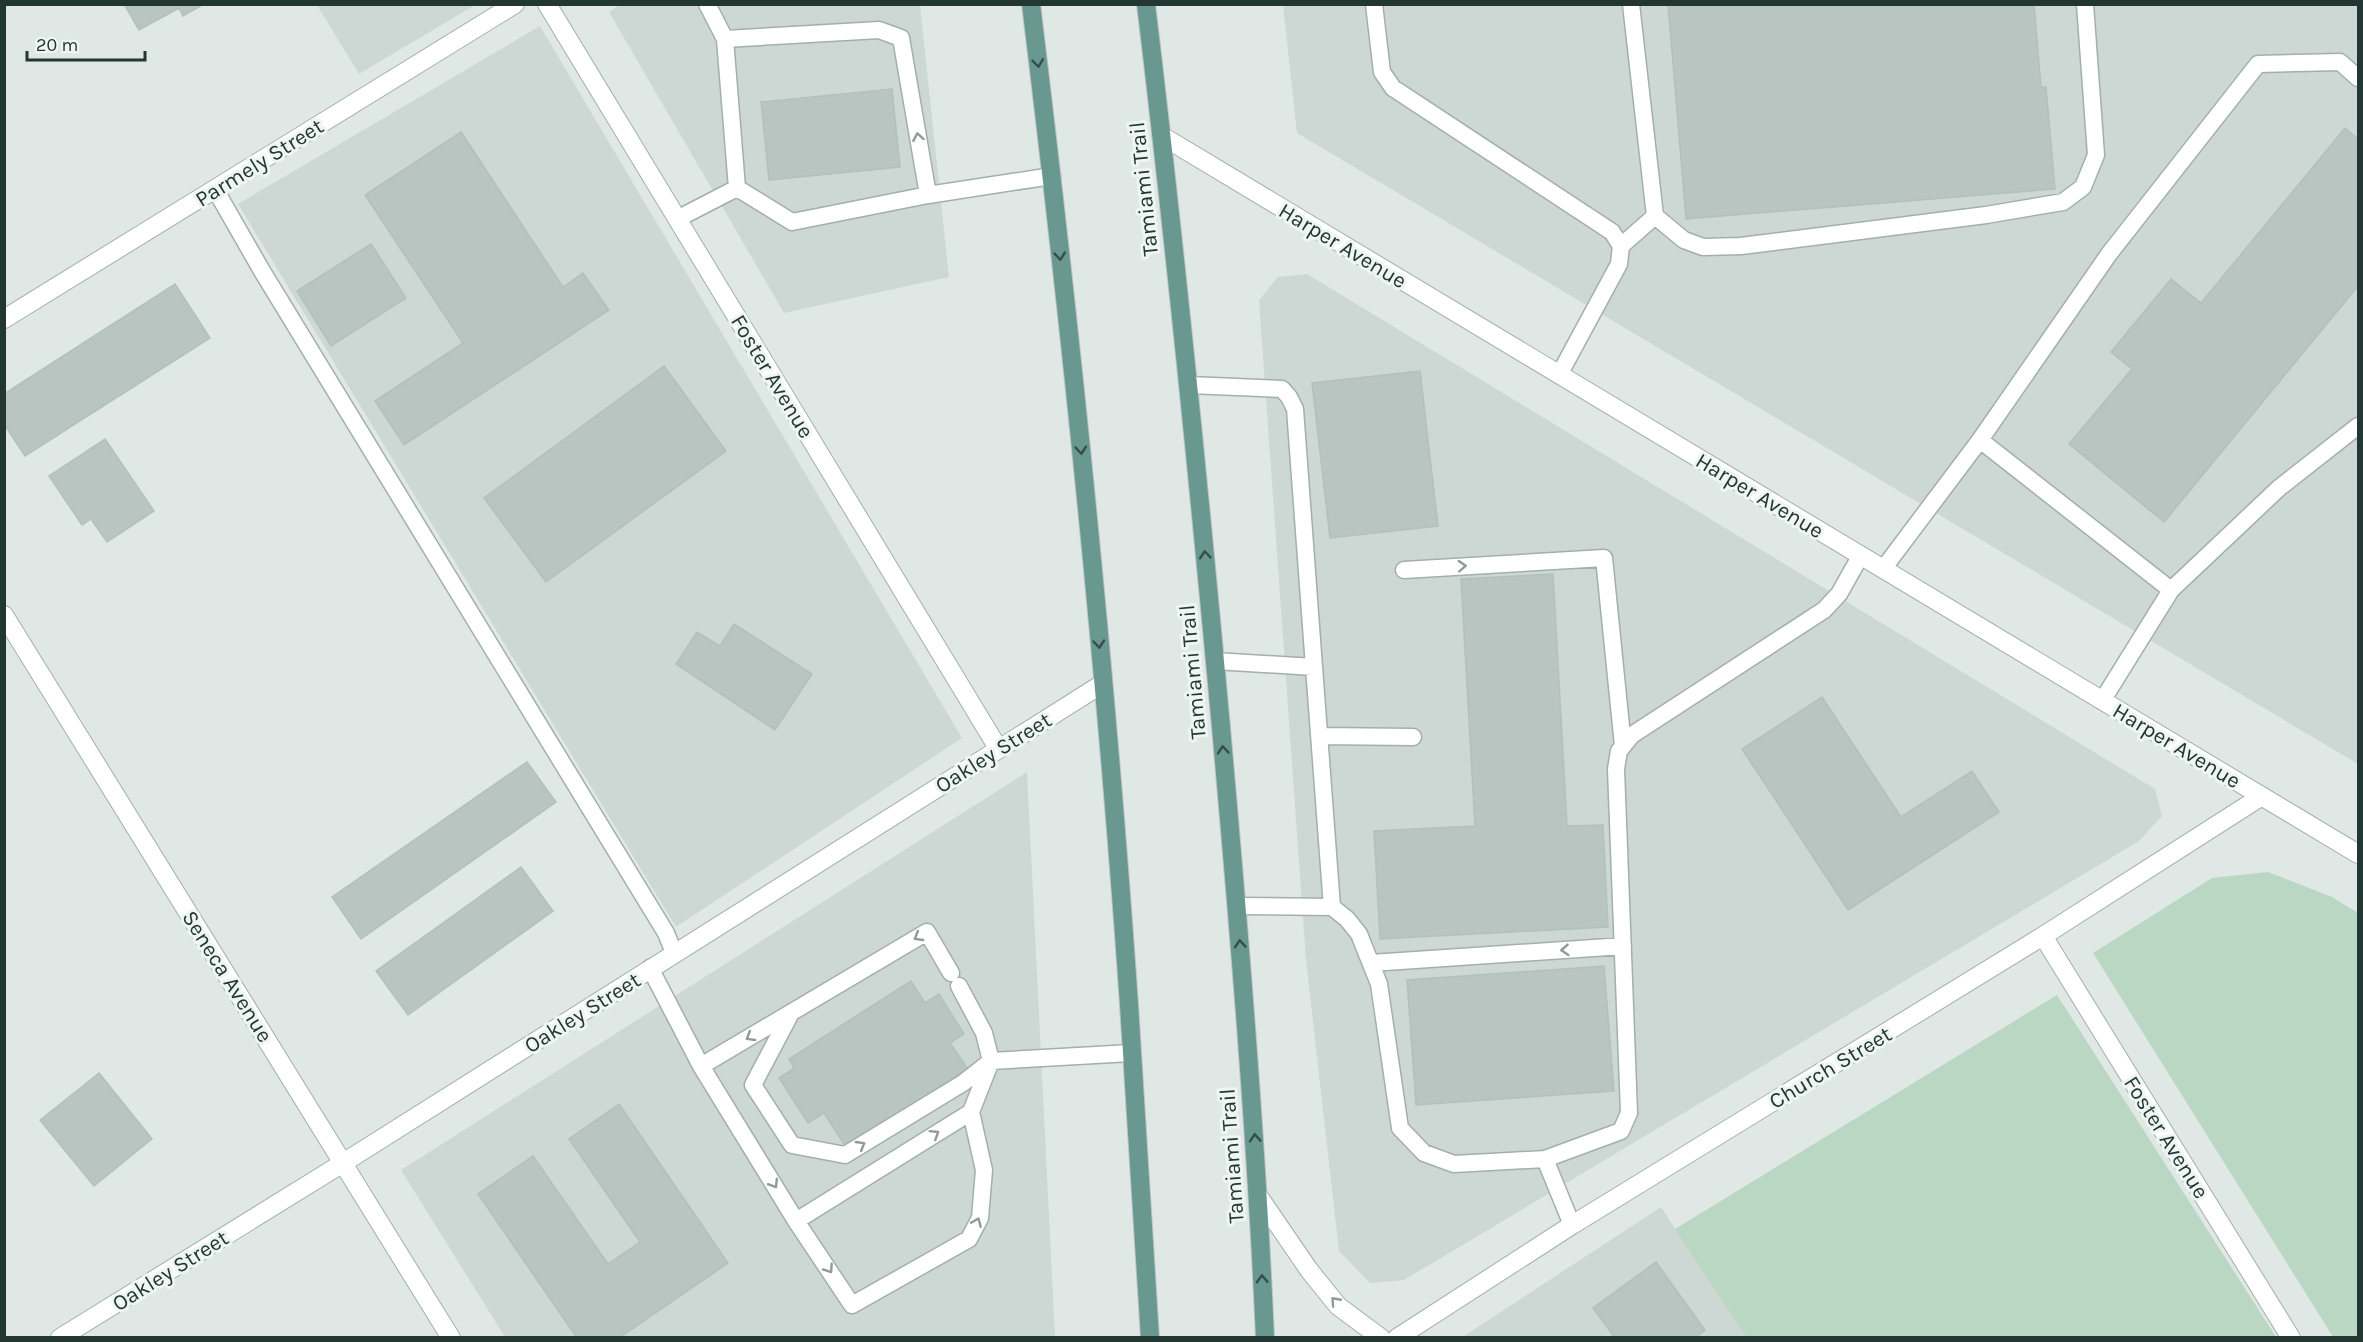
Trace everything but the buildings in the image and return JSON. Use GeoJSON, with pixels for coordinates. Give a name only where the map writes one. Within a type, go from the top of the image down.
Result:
{"type":"FeatureCollection","features":[{"type":"Feature","properties":{"kind":"main road"},"geometry":{"type":"LineString","coordinates":[[1031,4],[1079,421],[1131,1053],[1150,1338]]}},
{"type":"Feature","properties":{"kind":"main road","name":"Tamiami Trail"},"geometry":{"type":"LineString","coordinates":[[1146,4],[1189,386],[1237,906],[1259,1197],[1265,1338]]}},
{"type":"Feature","properties":{"kind":"street","name":"Parmely Street"},"geometry":{"type":"LineString","coordinates":[[4,319],[515,4]]}},
{"type":"Feature","properties":{"kind":"street","name":"Foster Avenue"},"geometry":{"type":"LineString","coordinates":[[547,4],[998,748]]}},
{"type":"Feature","properties":{"kind":"street","name":"Harper Avenue"},"geometry":{"type":"LineString","coordinates":[[1162,136],[2358,854]]}},
{"type":"Feature","properties":{"kind":"street","name":"Seneca Avenue"},"geometry":{"type":"LineString","coordinates":[[4,615],[451,1338]]}},
{"type":"Feature","properties":{"kind":"street","name":"Oakley Street"},"geometry":{"type":"LineString","coordinates":[[60,1338],[343,1163],[1102,684]]}},
{"type":"Feature","properties":{"kind":"street","name":"Church Street"},"geometry":{"type":"LineString","coordinates":[[1396,1338],[1572,1225],[2043,936],[2262,796]]}},
{"type":"Feature","properties":{"kind":"street","name":"Foster Avenue"},"geometry":{"type":"LineString","coordinates":[[2043,936],[2291,1338]]}},
{"type":"Feature","properties":{"kind":"street"},"geometry":{"type":"LineString","coordinates":[[1259,1197],[1309,1270],[1338,1306],[1381,1338]]}},
{"type":"Feature","properties":{"kind":"lane"},"geometry":{"type":"LineString","coordinates":[[708,4],[725,39],[737,188]]}},
{"type":"Feature","properties":{"kind":"lane"},"geometry":{"type":"LineString","coordinates":[[1374,4],[1382,72],[1393,88],[1612,232],[1621,246],[1619,264],[1559,375]]}},
{"type":"Feature","properties":{"kind":"lane"},"geometry":{"type":"LineString","coordinates":[[1630,4],[1655,216],[1684,240],[1703,247],[1741,246],[1986,216],[2062,202],[2083,186],[2096,155],[2085,4]]}},
{"type":"Feature","properties":{"kind":"lane"},"geometry":{"type":"LineString","coordinates":[[725,39],[879,30],[901,38],[928,195]]}},
{"type":"Feature","properties":{"kind":"lane"},"geometry":{"type":"LineString","coordinates":[[1883,569],[1980,440],[2109,254],[2258,63],[2340,62],[2358,78]]}},
{"type":"Feature","properties":{"kind":"lane"},"geometry":{"type":"LineString","coordinates":[[737,188],[792,222],[928,195],[1052,176]]}},
{"type":"Feature","properties":{"kind":"lane"},"geometry":{"type":"LineString","coordinates":[[677,219],[737,188]]}},
{"type":"Feature","properties":{"kind":"lane"},"geometry":{"type":"LineString","coordinates":[[215,189],[268,282],[666,933],[674,953]]}},
{"type":"Feature","properties":{"kind":"lane"},"geometry":{"type":"LineString","coordinates":[[1621,246],[1655,216]]}},
{"type":"Feature","properties":{"kind":"lane"},"geometry":{"type":"LineString","coordinates":[[1189,386],[1282,389],[1295,409],[1332,907]]}},
{"type":"Feature","properties":{"kind":"lane"},"geometry":{"type":"LineString","coordinates":[[2102,701],[2171,590],[2279,488],[2358,426]]}},
{"type":"Feature","properties":{"kind":"lane"},"geometry":{"type":"LineString","coordinates":[[1980,440],[2171,590]]}},
{"type":"Feature","properties":{"kind":"lane"},"geometry":{"type":"LineString","coordinates":[[1237,906],[1332,907],[1347,919],[1359,934],[1379,984],[1400,1128],[1424,1153],[1454,1164],[1545,1159],[1621,1131],[1629,1113],[1616,769],[1619,751],[1632,735],[1824,610],[1839,594],[1861,555]]}},
{"type":"Feature","properties":{"kind":"lane"},"geometry":{"type":"LineString","coordinates":[[1404,570],[1604,558],[1623,746]]}},
{"type":"Feature","properties":{"kind":"lane"},"geometry":{"type":"LineString","coordinates":[[1215,661],[1314,667]]}},
{"type":"Feature","properties":{"kind":"lane"},"geometry":{"type":"LineString","coordinates":[[1320,736],[1413,737]]}},
{"type":"Feature","properties":{"kind":"lane"},"geometry":{"type":"LineString","coordinates":[[650,968],[701,1066],[796,1221],[852,1305],[969,1239],[980,1218],[984,1170],[971,1112],[991,1061],[984,1033],[927,932],[701,1066]]}},
{"type":"Feature","properties":{"kind":"lane"},"geometry":{"type":"LineString","coordinates":[[1371,963],[1623,946]]}},
{"type":"Feature","properties":{"kind":"lane"},"geometry":{"type":"LineString","coordinates":[[792,1012],[753,1085],[792,1145],[845,1155],[963,1083],[991,1061],[1131,1053]]}},
{"type":"Feature","properties":{"kind":"lane"},"geometry":{"type":"LineString","coordinates":[[796,1221],[971,1112]]}},
{"type":"Feature","properties":{"kind":"lane"},"geometry":{"type":"LineString","coordinates":[[1545,1159],[1572,1225]]}},
{"type":"Feature","properties":{"kind":"shaded area"},"geometry":{"type":"Polygon","coordinates":[[[621,4],[920,5],[949,277],[784,313],[609,12],[621,4]]]}},
{"type":"Feature","properties":{"kind":"shaded area"},"geometry":{"type":"Polygon","coordinates":[[[317,5],[475,5],[359,74],[317,5]]]}},
{"type":"Feature","properties":{"kind":"shaded area"},"geometry":{"type":"Polygon","coordinates":[[[1283,5],[2358,5],[2358,764],[1297,133],[1283,5]]]}},
{"type":"Feature","properties":{"kind":"shaded area"},"geometry":{"type":"Polygon","coordinates":[[[540,26],[962,738],[676,927],[238,204],[540,26]]]}},
{"type":"Feature","properties":{"kind":"shaded area"},"geometry":{"type":"Polygon","coordinates":[[[1307,274],[2155,789],[2162,816],[2139,841],[1404,1280],[1370,1283],[1339,1251],[1306,960],[1259,300],[1278,277],[1307,274]]]}},
{"type":"Feature","properties":{"kind":"shaded area"},"geometry":{"type":"Polygon","coordinates":[[[1027,772],[1055,1337],[505,1337],[401,1170],[1027,772]]]}},
{"type":"Feature","properties":{"kind":"shaded area"},"geometry":{"type":"Polygon","coordinates":[[[1661,1207],[1746,1337],[1461,1338],[1661,1207]]]}},
{"type":"Feature","properties":{"kind":"green space"},"geometry":{"type":"Polygon","coordinates":[[[2268,872],[2332,897],[2358,913],[2358,1337],[2333,1337],[2093,953],[2212,878],[2268,872]]]}},
{"type":"Feature","properties":{"kind":"green space"},"geometry":{"type":"Polygon","coordinates":[[[2057,995],[2276,1337],[1746,1337],[1675,1229],[2057,995]]]}}]}
